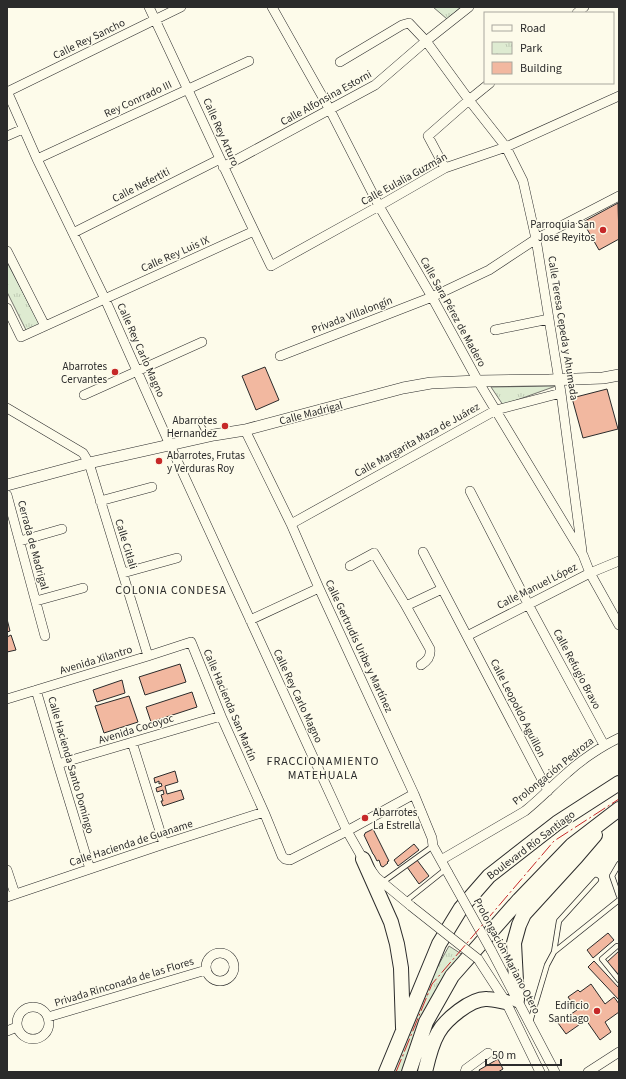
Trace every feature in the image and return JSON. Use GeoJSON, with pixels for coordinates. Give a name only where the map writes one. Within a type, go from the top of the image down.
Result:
{"type":"FeatureCollection","features":[{"type":"Feature","properties":{"kind":"main road","name":"Boulevard Río Santiago"},"geometry":{"type":"LineString","coordinates":[[386,1072],[439,944],[461,908],[489,876],[557,823],[619,783]]}},
{"type":"Feature","properties":{"kind":"main road"},"geometry":{"type":"LineString","coordinates":[[425,1072],[438,1033],[456,1013],[471,1003],[486,998],[512,1001],[514,943],[519,924],[524,914],[615,812]]}},
{"type":"Feature","properties":{"kind":"main road"},"geometry":{"type":"LineString","coordinates":[[409,1072],[426,1022],[452,976],[519,900],[572,845],[615,812]]}},
{"type":"Feature","properties":{"kind":"main road"},"geometry":{"type":"LineString","coordinates":[[363,859],[391,922],[397,944],[401,968],[403,1032]]}},
{"type":"Feature","properties":{"kind":"street","name":"Calle Rey Arturo"},"geometry":{"type":"LineString","coordinates":[[149,7],[271,266]]}},
{"type":"Feature","properties":{"kind":"street","name":"Calle Rey Sancho"},"geometry":{"type":"LineString","coordinates":[[7,91],[181,7]]}},
{"type":"Feature","properties":{"kind":"street","name":"Calle Sara Pérez de Madero"},"geometry":{"type":"LineString","coordinates":[[272,7],[330,110],[379,206],[432,297],[478,381],[583,555],[590,572],[619,625]]}},
{"type":"Feature","properties":{"kind":"street","name":"Calle Alfonsina Estorni"},"geometry":{"type":"LineString","coordinates":[[222,163],[330,110],[375,85],[426,41],[469,7]]}},
{"type":"Feature","properties":{"kind":"street","name":"Calle Teresa Cepeda y Ahumada"},"geometry":{"type":"LineString","coordinates":[[340,62],[402,24],[409,23],[426,41],[468,100],[506,147],[523,181],[536,239],[559,379],[583,555]]}},
{"type":"Feature","properties":{"kind":"street","name":"Rey Conrrado III"},"geometry":{"type":"LineString","coordinates":[[36,159],[249,61]]}},
{"type":"Feature","properties":{"kind":"street"},"geometry":{"type":"LineString","coordinates":[[445,168],[428,136],[468,100],[489,84]]}},
{"type":"Feature","properties":{"kind":"street","name":"Calle Rey Carlo Magno"},"geometry":{"type":"LineString","coordinates":[[7,91],[36,159],[105,299],[170,445],[347,830],[363,859],[382,882],[478,959]]}},
{"type":"Feature","properties":{"kind":"street","name":"Calle Eulalia Guzmán"},"geometry":{"type":"LineString","coordinates":[[271,266],[445,168],[506,147],[619,96]]}},
{"type":"Feature","properties":{"kind":"street"},"geometry":{"type":"LineString","coordinates":[[7,136],[23,129]]}},
{"type":"Feature","properties":{"kind":"street","name":"Calle Nefertiti"},"geometry":{"type":"LineString","coordinates":[[73,233],[222,163]]}},
{"type":"Feature","properties":{"kind":"street","name":"Privada Villalongín"},"geometry":{"type":"LineString","coordinates":[[280,356],[432,297],[489,270],[536,239],[619,196]]}},
{"type":"Feature","properties":{"kind":"street","name":"Calle Rey Luis IX"},"geometry":{"type":"LineString","coordinates":[[7,308],[21,338],[254,231]]}},
{"type":"Feature","properties":{"kind":"street"},"geometry":{"type":"LineString","coordinates":[[7,251],[45,326]]}},
{"type":"Feature","properties":{"kind":"street"},"geometry":{"type":"LineString","coordinates":[[495,330],[549,319]]}},
{"type":"Feature","properties":{"kind":"street"},"geometry":{"type":"LineString","coordinates":[[84,395],[202,342]]}},
{"type":"Feature","properties":{"kind":"street","name":"Calle Madrigal"},"geometry":{"type":"LineString","coordinates":[[7,485],[89,463],[207,436],[245,430],[402,388],[431,383],[603,378],[619,375]]}},
{"type":"Feature","properties":{"kind":"street","name":"Calle Margarita Maza de Juárez"},"geometry":{"type":"LineString","coordinates":[[291,524],[496,410],[561,393]]}},
{"type":"Feature","properties":{"kind":"street"},"geometry":{"type":"LineString","coordinates":[[7,408],[83,453],[89,463]]}},
{"type":"Feature","properties":{"kind":"street","name":"Calle Gertrudis Uribe y Martínez"},"geometry":{"type":"LineString","coordinates":[[245,430],[291,524],[414,794],[432,838],[433,846],[447,871]]}},
{"type":"Feature","properties":{"kind":"street","name":"Calle Citlali"},"geometry":{"type":"LineString","coordinates":[[89,463],[148,656]]}},
{"type":"Feature","properties":{"kind":"street"},"geometry":{"type":"LineString","coordinates":[[100,501],[152,487]]}},
{"type":"Feature","properties":{"kind":"street","name":"Calle Refugio Bravo"},"geometry":{"type":"LineString","coordinates":[[470,491],[528,604],[604,745]]}},
{"type":"Feature","properties":{"kind":"street","name":"Cerrada de Madrigal"},"geometry":{"type":"LineString","coordinates":[[7,495],[46,636]]}},
{"type":"Feature","properties":{"kind":"street"},"geometry":{"type":"LineString","coordinates":[[20,541],[62,529]]}},
{"type":"Feature","properties":{"kind":"street","name":"Calle Leopoldo Aguillon"},"geometry":{"type":"LineString","coordinates":[[423,552],[548,791]]}},
{"type":"Feature","properties":{"kind":"street"},"geometry":{"type":"LineString","coordinates":[[350,566],[374,553],[430,649],[431,654],[421,665]]}},
{"type":"Feature","properties":{"kind":"street"},"geometry":{"type":"LineString","coordinates":[[123,573],[177,558]]}},
{"type":"Feature","properties":{"kind":"street","name":"Calle Manuel López"},"geometry":{"type":"LineString","coordinates":[[467,636],[590,572],[619,561]]}},
{"type":"Feature","properties":{"kind":"street"},"geometry":{"type":"LineString","coordinates":[[36,601],[83,588]]}},
{"type":"Feature","properties":{"kind":"street"},"geometry":{"type":"LineString","coordinates":[[250,620],[319,588]]}},
{"type":"Feature","properties":{"kind":"street"},"geometry":{"type":"LineString","coordinates":[[406,606],[442,589]]}},
{"type":"Feature","properties":{"kind":"street","name":"Avenida Xilantro"},"geometry":{"type":"LineString","coordinates":[[7,699],[191,642]]}},
{"type":"Feature","properties":{"kind":"street","name":"Calle Hacienda San Martín"},"geometry":{"type":"LineString","coordinates":[[191,642],[221,716],[282,856],[285,859],[290,860],[347,830]]}},
{"type":"Feature","properties":{"kind":"street","name":"Calle Hacienda Santo Domingo"},"geometry":{"type":"LineString","coordinates":[[36,690],[90,869]]}},
{"type":"Feature","properties":{"kind":"street","name":"Avenida Cocoyoc"},"geometry":{"type":"LineString","coordinates":[[58,764],[221,716]]}},
{"type":"Feature","properties":{"kind":"street","name":"Prolongación Pedroza"},"geometry":{"type":"LineString","coordinates":[[441,860],[525,811],[568,771],[604,745],[619,738]]}},
{"type":"Feature","properties":{"kind":"street"},"geometry":{"type":"LineString","coordinates":[[132,742],[164,844]]}},
{"type":"Feature","properties":{"kind":"street"},"geometry":{"type":"LineString","coordinates":[[347,830],[414,794]]}},
{"type":"Feature","properties":{"kind":"street","name":"Calle Hacienda de Guaname"},"geometry":{"type":"LineString","coordinates":[[11,895],[264,812]]}},
{"type":"Feature","properties":{"kind":"street"},"geometry":{"type":"LineString","coordinates":[[7,870],[11,895]]}},
{"type":"Feature","properties":{"kind":"street","name":"Prolongación Mariano Otero"},"geometry":{"type":"LineString","coordinates":[[447,871],[491,950],[540,1072]]}},
{"type":"Feature","properties":{"kind":"street","name":"Prolongación Mariano Otero"},"geometry":{"type":"LineString","coordinates":[[478,959],[530,1024],[554,1072]]}},
{"type":"Feature","properties":{"kind":"street","name":"Privada Rinconada de las Flores"},"geometry":{"type":"LineString","coordinates":[[48,1017],[206,970]]}},
{"type":"Feature","properties":{"kind":"street"},"geometry":{"type":"LineString","coordinates":[[30,1007],[39,1008],[48,1017],[49,1022],[46,1031],[40,1037],[31,1038],[22,1035],[17,1027],[17,1018],[22,1011],[30,1007]]}},
{"type":"Feature","properties":{"kind":"street"},"geometry":{"type":"LineString","coordinates":[[7,1031],[17,1027]]}},
{"type":"Feature","properties":{"kind":"street"},"geometry":{"type":"LineString","coordinates":[[465,1072],[466,1069],[488,1053]]}},
{"type":"Feature","properties":{"kind":"street"},"geometry":{"type":"LineString","coordinates":[[588,1072],[615,1055]]}},
{"type":"Feature","properties":{"kind":"lane"},"geometry":{"type":"LineString","coordinates":[[199,420],[207,436]]}},
{"type":"Feature","properties":{"kind":"lane"},"geometry":{"type":"LineString","coordinates":[[382,882],[433,846]]}},
{"type":"Feature","properties":{"kind":"lane"},"geometry":{"type":"LineString","coordinates":[[619,864],[612,876],[619,896]]}},
{"type":"Feature","properties":{"kind":"lane"},"geometry":{"type":"LineString","coordinates":[[408,904],[447,871]]}},
{"type":"Feature","properties":{"kind":"lane"},"geometry":{"type":"LineString","coordinates":[[530,1024],[547,965],[554,952],[559,921],[596,880]]}},
{"type":"Feature","properties":{"kind":"lane"},"geometry":{"type":"LineString","coordinates":[[554,952],[619,900]]}},
{"type":"Feature","properties":{"kind":"lane"},"geometry":{"type":"LineString","coordinates":[[619,946],[617,946],[602,959],[619,980]]}},
{"type":"Feature","properties":{"kind":"green space"},"geometry":{"type":"Polygon","coordinates":[[[433,7],[461,7],[447,19],[433,7]]]}},
{"type":"Feature","properties":{"kind":"green space"},"geometry":{"type":"Polygon","coordinates":[[[7,262],[40,325],[27,332],[7,292],[7,262]]]}},
{"type":"Feature","properties":{"kind":"green space"},"geometry":{"type":"Polygon","coordinates":[[[556,386],[503,405],[491,387],[556,386]]]}},
{"type":"Feature","properties":{"kind":"green space"},"geometry":{"type":"Polygon","coordinates":[[[449,946],[463,955],[406,1072],[391,1072],[424,991],[449,946]]]}},
{"type":"Feature","properties":{"kind":"building","name":"Parroquia San Jose Reyitos"},"geometry":{"type":"Polygon","coordinates":[[[618,203],[619,239],[599,250],[583,222],[618,203]]]}},
{"type":"Feature","properties":{"kind":"building"},"geometry":{"type":"Polygon","coordinates":[[[265,367],[279,400],[256,410],[242,376],[265,367]]]}},
{"type":"Feature","properties":{"kind":"building"},"geometry":{"type":"Polygon","coordinates":[[[607,389],[618,429],[583,438],[572,398],[607,389]]]}},
{"type":"Feature","properties":{"kind":"building"},"geometry":{"type":"Polygon","coordinates":[[[7,619],[10,631],[7,632],[7,619]]]}},
{"type":"Feature","properties":{"kind":"building"},"geometry":{"type":"Polygon","coordinates":[[[11,635],[16,650],[7,652],[7,637],[11,635]]]}},
{"type":"Feature","properties":{"kind":"building"},"geometry":{"type":"Polygon","coordinates":[[[180,664],[186,682],[145,695],[139,677],[180,664]]]}},
{"type":"Feature","properties":{"kind":"building"},"geometry":{"type":"Polygon","coordinates":[[[122,680],[125,693],[97,702],[93,690],[122,680]]]}},
{"type":"Feature","properties":{"kind":"building"},"geometry":{"type":"Polygon","coordinates":[[[192,692],[197,707],[151,722],[146,707],[192,692]]]}},
{"type":"Feature","properties":{"kind":"building"},"geometry":{"type":"Polygon","coordinates":[[[129,696],[138,722],[104,733],[95,706],[129,696]]]}},
{"type":"Feature","properties":{"kind":"building"},"geometry":{"type":"Polygon","coordinates":[[[175,771],[178,782],[165,786],[167,794],[181,790],[184,799],[163,806],[161,795],[164,794],[163,790],[157,792],[156,788],[162,786],[161,783],[159,784],[159,781],[155,783],[154,778],[175,771]]]}},
{"type":"Feature","properties":{"kind":"building"},"geometry":{"type":"Polygon","coordinates":[[[373,829],[389,861],[383,867],[381,866],[379,860],[377,861],[364,835],[373,829]]]}},
{"type":"Feature","properties":{"kind":"building"},"geometry":{"type":"Polygon","coordinates":[[[414,844],[419,850],[398,866],[394,860],[414,844]]]}},
{"type":"Feature","properties":{"kind":"building"},"geometry":{"type":"Polygon","coordinates":[[[417,860],[429,876],[419,884],[407,867],[417,860]]]}},
{"type":"Feature","properties":{"kind":"building"},"geometry":{"type":"Polygon","coordinates":[[[608,933],[614,940],[593,958],[587,950],[608,933]]]}},
{"type":"Feature","properties":{"kind":"building"},"geometry":{"type":"Polygon","coordinates":[[[619,951],[619,975],[607,962],[619,951]]]}},
{"type":"Feature","properties":{"kind":"building"},"geometry":{"type":"Polygon","coordinates":[[[594,961],[619,988],[619,1000],[588,967],[594,961]]]}},
{"type":"Feature","properties":{"kind":"building","name":"Edificio Santiago"},"geometry":{"type":"Polygon","coordinates":[[[591,984],[605,1004],[614,997],[619,1004],[619,1012],[605,1022],[611,1032],[600,1040],[586,1020],[566,1034],[558,1023],[577,1010],[568,997],[578,990],[580,992],[591,984]]]}},
{"type":"Feature","properties":{"kind":"building"},"geometry":{"type":"Polygon","coordinates":[[[498,1059],[503,1069],[498,1072],[480,1072],[479,1070],[498,1059]]]}},
{"type":"Feature","properties":{"kind":"power"},"geometry":{"type":"LineString","coordinates":[[396,1072],[432,984],[554,841],[619,799]]}},
{"type":"Feature","properties":{"kind":"place","name":"Parroquia San Jose Reyitos"},"geometry":{"type":"Point","coordinates":[603,230]}},
{"type":"Feature","properties":{"kind":"place","name":"Abarrotes Cervantes"},"geometry":{"type":"Point","coordinates":[115,372]}},
{"type":"Feature","properties":{"kind":"place","name":"Abarrotes Hernandez"},"geometry":{"type":"Point","coordinates":[225,426]}},
{"type":"Feature","properties":{"kind":"place","name":"Abarrotes, Frutas y Verduras Roy"},"geometry":{"type":"Point","coordinates":[159,461]}},
{"type":"Feature","properties":{"kind":"place","name":"Abarrotes La Estrella"},"geometry":{"type":"Point","coordinates":[365,818]}},
{"type":"Feature","properties":{"kind":"place","name":"Edificio Santiago"},"geometry":{"type":"Point","coordinates":[597,1011]}},
{"type":"Feature","properties":{"kind":"district","name":"COLONIA CONDESA"},"geometry":{"type":"Point","coordinates":[171,590]}},
{"type":"Feature","properties":{"kind":"district","name":"FRACCIONAMIENTO MATEHUALA"},"geometry":{"type":"Point","coordinates":[323,768]}}]}
